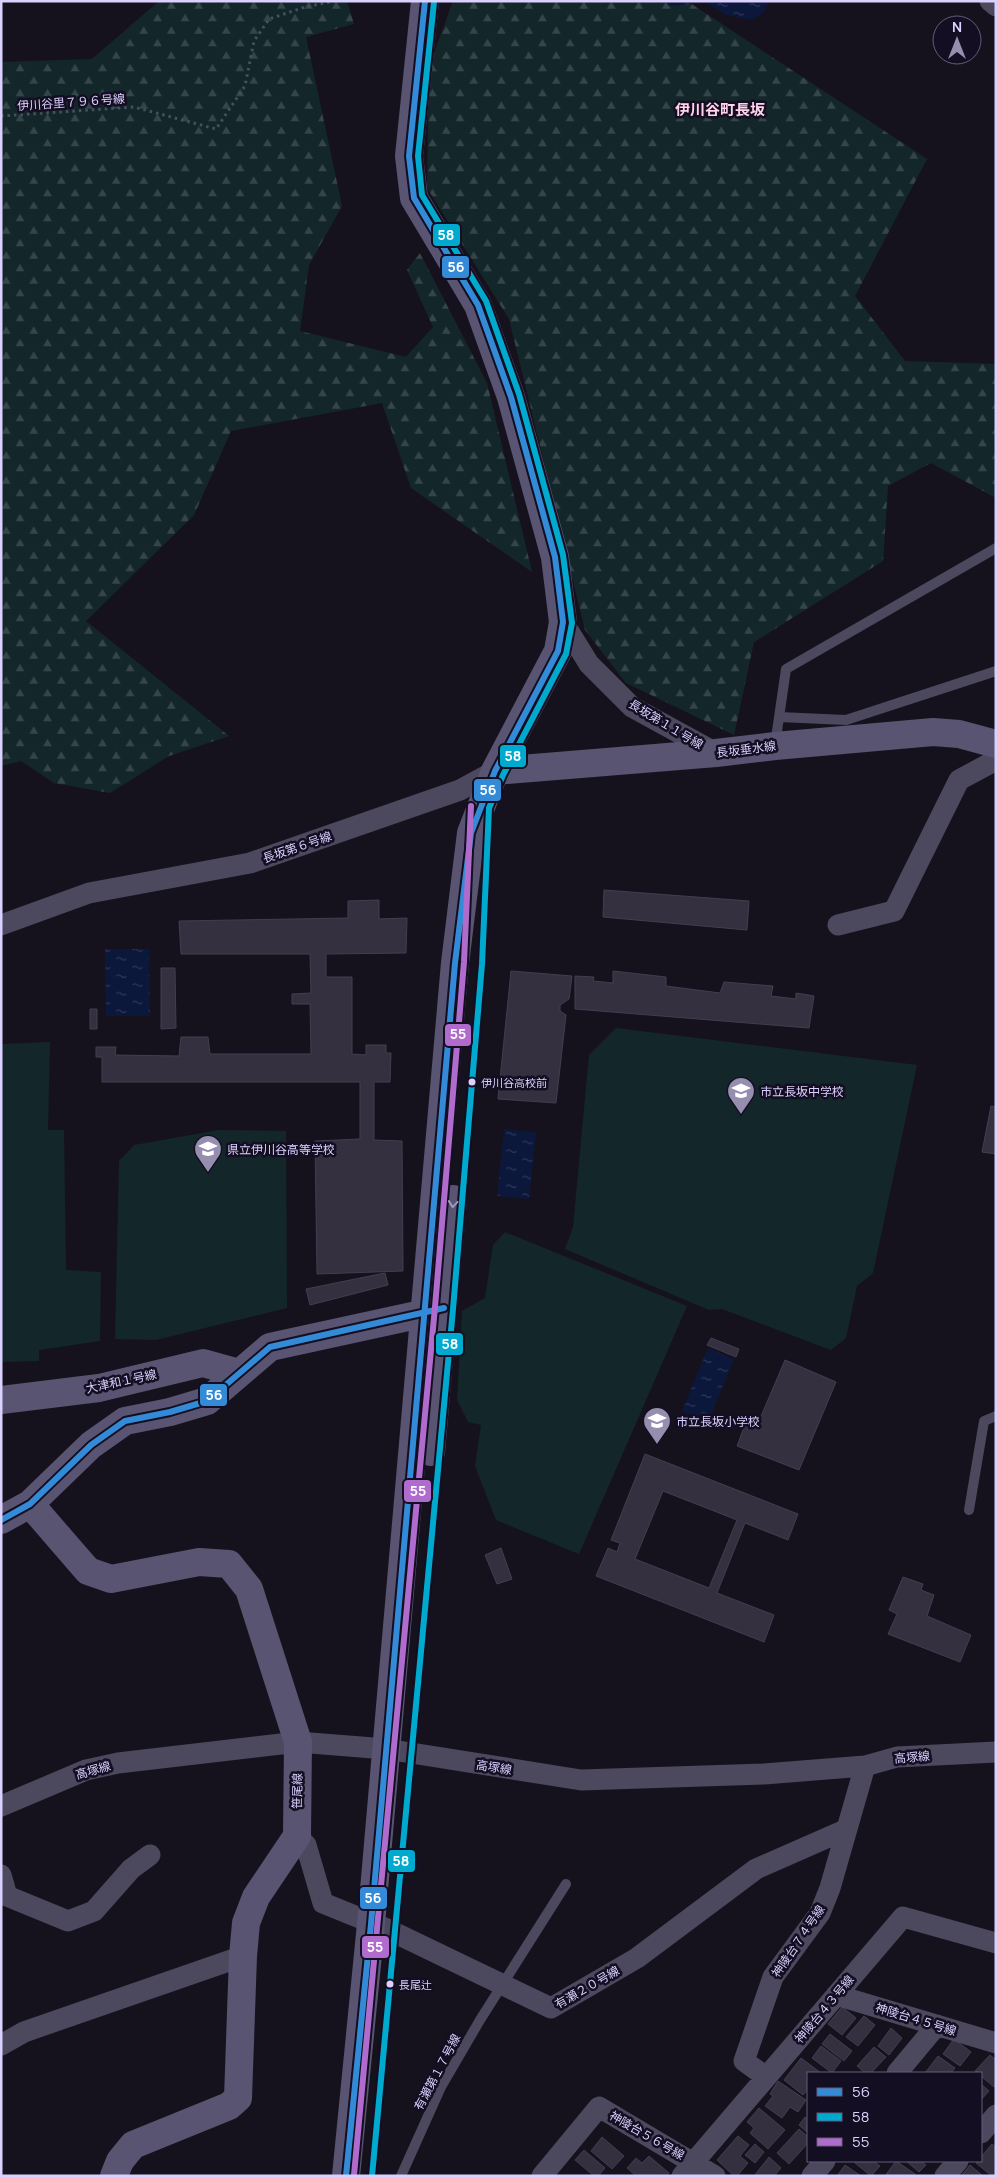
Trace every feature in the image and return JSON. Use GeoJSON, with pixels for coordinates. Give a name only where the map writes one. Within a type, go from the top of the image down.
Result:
{"type":"FeatureCollection","features":[{"type":"Feature","properties":{"kind":"main road"},"geometry":{"type":"LineString","coordinates":[[363,2176],[379,1926],[434,1311],[455,963],[471,833],[494,771],[558,651],[563,622],[555,557],[511,397],[478,305],[414,198],[409,156],[425,1]]}},
{"type":"Feature","properties":{"kind":"main road","name":"長坂垂水線"},"geometry":{"type":"LineString","coordinates":[[494,771],[716,753],[933,732],[959,734],[996,744]]}},
{"type":"Feature","properties":{"kind":"main road"},"geometry":{"type":"LineString","coordinates":[[1,1520],[30,1504],[91,1445],[125,1421],[170,1412],[207,1401],[270,1347],[434,1311]]}},
{"type":"Feature","properties":{"kind":"main road","name":"大津和１号線"},"geometry":{"type":"LineString","coordinates":[[1,1400],[99,1388],[203,1363],[239,1373]]}},
{"type":"Feature","properties":{"kind":"main road","name":"笹尾線"},"geometry":{"type":"LineString","coordinates":[[30,1504],[88,1571],[111,1579],[199,1562],[229,1564],[249,1589],[298,1742],[297,1836]]}},
{"type":"Feature","properties":{"kind":"main road"},"geometry":{"type":"LineString","coordinates":[[114,2176],[120,2161],[133,2145],[229,2106],[238,2098],[246,1923],[256,1897],[297,1836]]}},
{"type":"Feature","properties":{"kind":"main road"},"geometry":{"type":"LineString","coordinates":[[346,2176],[379,1926]]}},
{"type":"Feature","properties":{"kind":"street"},"geometry":{"type":"LineString","coordinates":[[990,1],[996,6]]}},
{"type":"Feature","properties":{"kind":"street","name":"長坂第１１号線"},"geometry":{"type":"LineString","coordinates":[[563,622],[589,664],[632,707],[716,753]]}},
{"type":"Feature","properties":{"kind":"street"},"geometry":{"type":"LineString","coordinates":[[838,924],[894,911],[959,780],[996,760]]}},
{"type":"Feature","properties":{"kind":"street","name":"長坂第６号線"},"geometry":{"type":"LineString","coordinates":[[1,925],[89,893],[250,863],[460,790],[494,771]]}},
{"type":"Feature","properties":{"kind":"street","name":"高塚線"},"geometry":{"type":"LineString","coordinates":[[1,1806],[86,1770],[118,1763],[298,1742],[395,1751],[581,1780],[764,1774],[865,1766],[897,1757],[996,1752]]}},
{"type":"Feature","properties":{"kind":"street","name":"神陵台７４号線"},"geometry":{"type":"LineString","coordinates":[[766,2077],[744,2061],[773,1977],[820,1913],[830,1888],[865,1766]]}},
{"type":"Feature","properties":{"kind":"street","name":"有瀬２０号線"},"geometry":{"type":"LineString","coordinates":[[297,1836],[306,1845],[323,1903],[379,1926],[551,2008],[637,1958],[756,1869],[847,1829]]}},
{"type":"Feature","properties":{"kind":"street"},"geometry":{"type":"LineString","coordinates":[[1,1875],[7,1896],[68,1921],[94,1911],[131,1869],[150,1855]]}},
{"type":"Feature","properties":{"kind":"street","name":"神陵台４３号線"},"geometry":{"type":"LineString","coordinates":[[688,2169],[903,1917],[996,1943]]}},
{"type":"Feature","properties":{"kind":"street"},"geometry":{"type":"LineString","coordinates":[[1,2045],[24,2032],[243,1956]]}},
{"type":"Feature","properties":{"kind":"street","name":"神陵台４５号線"},"geometry":{"type":"LineString","coordinates":[[836,1995],[996,2043]]}},
{"type":"Feature","properties":{"kind":"street"},"geometry":{"type":"LineString","coordinates":[[898,2072],[937,2026]]}},
{"type":"Feature","properties":{"kind":"street","name":"神陵台５６号線"},"geometry":{"type":"LineString","coordinates":[[542,2176],[599,2107],[688,2169]]}},
{"type":"Feature","properties":{"kind":"street"},"geometry":{"type":"LineString","coordinates":[[982,2132],[996,2115]]}},
{"type":"Feature","properties":{"kind":"street"},"geometry":{"type":"LineString","coordinates":[[812,2176],[823,2162]]}},
{"type":"Feature","properties":{"kind":"street"},"geometry":{"type":"LineString","coordinates":[[945,2176],[957,2162]]}},
{"type":"Feature","properties":{"kind":"street"},"geometry":{"type":"LineString","coordinates":[[688,2169],[715,2176]]}},
{"type":"Feature","properties":{"kind":"lane"},"geometry":{"type":"LineString","coordinates":[[775,746],[786,669],[996,548]]}},
{"type":"Feature","properties":{"kind":"lane"},"geometry":{"type":"LineString","coordinates":[[779,717],[846,720],[996,671]]}},
{"type":"Feature","properties":{"kind":"lane"},"geometry":{"type":"LineString","coordinates":[[969,1510],[984,1421],[996,1416]]}},
{"type":"Feature","properties":{"kind":"lane","name":"有瀬第１７号線"},"geometry":{"type":"LineString","coordinates":[[401,2176],[441,2087],[480,2020],[566,1884]]}},
{"type":"Feature","properties":{"kind":"path","name":"伊川谷里７９６号線"},"geometry":{"type":"LineString","coordinates":[[1,116],[134,106],[216,129],[245,86],[254,41],[270,19],[305,7],[335,1]]}},
{"type":"Feature","properties":{"kind":"green space"},"geometry":{"type":"Polygon","coordinates":[[[159,1],[347,1],[354,24],[306,37],[342,206],[309,265],[300,331],[406,357],[433,327],[407,270],[420,253],[487,383],[532,572],[411,488],[382,403],[231,431],[194,515],[86,621],[229,736],[169,756],[110,793],[54,783],[21,761],[1,766],[1,62],[92,59],[159,1]]]}},
{"type":"Feature","properties":{"kind":"green space"},"geometry":{"type":"Polygon","coordinates":[[[453,1],[687,1],[927,159],[855,296],[905,361],[996,364],[996,498],[931,463],[888,486],[883,561],[754,642],[734,735],[626,683],[585,630],[509,319],[427,188],[429,67],[453,1]]]}},
{"type":"Feature","properties":{"kind":"green space"},"geometry":{"type":"Polygon","coordinates":[[[616,1028],[917,1065],[873,1273],[857,1286],[846,1338],[831,1350],[722,1309],[709,1310],[565,1249],[573,1227],[589,1055],[616,1028]]]}},
{"type":"Feature","properties":{"kind":"green space"},"geometry":{"type":"Polygon","coordinates":[[[50,1042],[48,1130],[64,1130],[66,1270],[101,1272],[100,1341],[39,1350],[39,1361],[1,1362],[1,1044],[50,1042]]]}},
{"type":"Feature","properties":{"kind":"green space"},"geometry":{"type":"Polygon","coordinates":[[[219,1130],[286,1131],[287,1308],[156,1340],[115,1339],[119,1161],[134,1145],[219,1130]]]}},
{"type":"Feature","properties":{"kind":"green space"},"geometry":{"type":"Polygon","coordinates":[[[505,1232],[687,1306],[579,1554],[496,1520],[475,1466],[481,1425],[468,1422],[457,1400],[462,1311],[485,1298],[493,1245],[505,1232]]]}},
{"type":"Feature","properties":{"kind":"water"},"geometry":{"type":"Polygon","coordinates":[[[665,1],[769,1],[764,12],[752,20],[727,15],[707,3],[669,6],[665,1]]]}},
{"type":"Feature","properties":{"kind":"water"},"geometry":{"type":"Polygon","coordinates":[[[105,949],[149,949],[150,1016],[106,1016],[105,949]]]}},
{"type":"Feature","properties":{"kind":"water"},"geometry":{"type":"Polygon","coordinates":[[[504,1129],[536,1132],[529,1199],[497,1196],[504,1129]]]}},
{"type":"Feature","properties":{"kind":"water"},"geometry":{"type":"Polygon","coordinates":[[[708,1348],[734,1359],[708,1422],[682,1411],[708,1348]]]}},
{"type":"Feature","properties":{"kind":"building"},"geometry":{"type":"Polygon","coordinates":[[[604,890],[749,901],[747,930],[603,917],[604,890]]]}},
{"type":"Feature","properties":{"kind":"building"},"geometry":{"type":"Polygon","coordinates":[[[379,900],[379,919],[407,918],[406,953],[326,954],[326,977],[352,977],[352,1054],[366,1055],[366,1045],[386,1045],[386,1053],[391,1053],[390,1082],[374,1082],[374,1140],[402,1141],[403,1271],[317,1274],[315,1141],[360,1139],[360,1082],[102,1082],[102,1057],[96,1057],[96,1047],[116,1047],[115,1055],[179,1056],[181,1037],[208,1037],[210,1054],[311,1054],[310,1004],[292,1004],[292,994],[311,993],[310,954],[181,954],[179,921],[348,918],[348,901],[379,900]]]}},
{"type":"Feature","properties":{"kind":"building"},"geometry":{"type":"Polygon","coordinates":[[[161,968],[175,968],[176,1028],[161,1029],[161,968]]]}},
{"type":"Feature","properties":{"kind":"building"},"geometry":{"type":"Polygon","coordinates":[[[511,971],[572,976],[569,999],[560,1005],[560,1011],[566,1015],[556,1103],[498,1099],[511,971]]]}},
{"type":"Feature","properties":{"kind":"building"},"geometry":{"type":"Polygon","coordinates":[[[613,971],[666,977],[666,986],[720,993],[724,982],[773,986],[771,996],[796,999],[796,993],[814,996],[809,1028],[575,1009],[575,976],[594,977],[593,981],[613,983],[613,971]]]}},
{"type":"Feature","properties":{"kind":"building"},"geometry":{"type":"Polygon","coordinates":[[[90,1009],[97,1009],[97,1029],[90,1029],[90,1009]]]}},
{"type":"Feature","properties":{"kind":"building"},"geometry":{"type":"Polygon","coordinates":[[[991,1106],[996,1107],[996,1154],[982,1152],[991,1106]]]}},
{"type":"Feature","properties":{"kind":"building"},"geometry":{"type":"Polygon","coordinates":[[[385,1273],[388,1285],[310,1305],[306,1289],[385,1273]]]}},
{"type":"Feature","properties":{"kind":"building"},"geometry":{"type":"Polygon","coordinates":[[[711,1338],[739,1349],[736,1357],[707,1345],[711,1338]]]}},
{"type":"Feature","properties":{"kind":"building"},"geometry":{"type":"Polygon","coordinates":[[[785,1360],[836,1382],[799,1470],[737,1446],[745,1425],[756,1428],[785,1360]]]}},
{"type":"Feature","properties":{"kind":"building"},"geometry":{"type":"Polygon","coordinates":[[[645,1454],[798,1514],[788,1540],[745,1523],[717,1593],[774,1615],[764,1642],[596,1576],[608,1548],[617,1552],[620,1543],[611,1540],[645,1454]],[[663,1491],[635,1559],[709,1588],[737,1520],[663,1491]]]}},
{"type":"Feature","properties":{"kind":"building"},"geometry":{"type":"Polygon","coordinates":[[[501,1548],[512,1579],[497,1584],[485,1555],[501,1548]]]}},
{"type":"Feature","properties":{"kind":"building"},"geometry":{"type":"Polygon","coordinates":[[[903,1577],[923,1584],[921,1590],[934,1595],[927,1616],[971,1635],[960,1662],[888,1634],[897,1614],[889,1610],[903,1577]]]}},
{"type":"Feature","properties":{"kind":"building"},"geometry":{"type":"Polygon","coordinates":[[[842,2007],[856,2018],[842,2035],[828,2024],[842,2007]]]}},
{"type":"Feature","properties":{"kind":"building"},"geometry":{"type":"Polygon","coordinates":[[[864,2016],[875,2025],[858,2046],[846,2037],[864,2016]]]}},
{"type":"Feature","properties":{"kind":"building"},"geometry":{"type":"Polygon","coordinates":[[[891,2028],[902,2038],[889,2055],[878,2046],[891,2028]]]}},
{"type":"Feature","properties":{"kind":"building"},"geometry":{"type":"Polygon","coordinates":[[[830,2034],[852,2051],[844,2061],[822,2044],[830,2034]]]}},
{"type":"Feature","properties":{"kind":"building"},"geometry":{"type":"Polygon","coordinates":[[[954,2039],[971,2052],[960,2066],[943,2054],[954,2039]]]}},
{"type":"Feature","properties":{"kind":"building"},"geometry":{"type":"Polygon","coordinates":[[[821,2046],[841,2061],[833,2072],[831,2072],[812,2058],[821,2046]]]}},
{"type":"Feature","properties":{"kind":"building"},"geometry":{"type":"Polygon","coordinates":[[[874,2047],[886,2057],[872,2072],[864,2072],[857,2066],[874,2047]]]}},
{"type":"Feature","properties":{"kind":"building"},"geometry":{"type":"Polygon","coordinates":[[[990,2055],[996,2060],[996,2085],[994,2087],[982,2077],[982,2072],[975,2071],[990,2055]]]}},
{"type":"Feature","properties":{"kind":"building"},"geometry":{"type":"Polygon","coordinates":[[[938,2056],[955,2068],[952,2072],[926,2072],[938,2056]]]}},
{"type":"Feature","properties":{"kind":"building"},"geometry":{"type":"Polygon","coordinates":[[[801,2058],[820,2072],[807,2072],[807,2090],[803,2095],[784,2080],[801,2058]]]}},
{"type":"Feature","properties":{"kind":"building"},"geometry":{"type":"Polygon","coordinates":[[[778,2081],[806,2100],[798,2112],[790,2107],[782,2118],[765,2106],[773,2096],[770,2094],[778,2081]]]}},
{"type":"Feature","properties":{"kind":"building"},"geometry":{"type":"Polygon","coordinates":[[[982,2085],[989,2091],[982,2099],[982,2085]]]}},
{"type":"Feature","properties":{"kind":"building"},"geometry":{"type":"Polygon","coordinates":[[[759,2108],[785,2130],[768,2149],[750,2133],[754,2128],[747,2122],[759,2108]]]}},
{"type":"Feature","properties":{"kind":"building"},"geometry":{"type":"Polygon","coordinates":[[[805,2117],[807,2118],[807,2132],[799,2125],[805,2117]]]}},
{"type":"Feature","properties":{"kind":"building"},"geometry":{"type":"Polygon","coordinates":[[[799,2129],[807,2136],[807,2144],[789,2164],[777,2153],[799,2129]]]}},
{"type":"Feature","properties":{"kind":"building"},"geometry":{"type":"Polygon","coordinates":[[[738,2136],[749,2145],[740,2156],[748,2163],[737,2176],[734,2176],[717,2160],[738,2136]]]}},
{"type":"Feature","properties":{"kind":"building"},"geometry":{"type":"Polygon","coordinates":[[[602,2137],[624,2156],[612,2169],[591,2151],[602,2137]]]}},
{"type":"Feature","properties":{"kind":"building"},"geometry":{"type":"Polygon","coordinates":[[[755,2144],[764,2152],[755,2163],[745,2155],[755,2144]]]}},
{"type":"Feature","properties":{"kind":"building"},"geometry":{"type":"Polygon","coordinates":[[[992,2144],[996,2147],[996,2176],[992,2176],[976,2163],[982,2162],[982,2156],[992,2144]]]}},
{"type":"Feature","properties":{"kind":"building"},"geometry":{"type":"Polygon","coordinates":[[[584,2150],[605,2168],[598,2176],[594,2176],[575,2160],[584,2150]]]}},
{"type":"Feature","properties":{"kind":"building"},"geometry":{"type":"Polygon","coordinates":[[[649,2156],[669,2173],[667,2176],[636,2176],[627,2168],[636,2158],[642,2163],[649,2156]]]}},
{"type":"Feature","properties":{"kind":"building"},"geometry":{"type":"Polygon","coordinates":[[[769,2157],[781,2168],[774,2176],[754,2176],[769,2157]]]}},
{"type":"Feature","properties":{"kind":"building"},"geometry":{"type":"Polygon","coordinates":[[[874,2162],[880,2166],[871,2176],[855,2163],[874,2162]]]}},
{"type":"Feature","properties":{"kind":"building"},"geometry":{"type":"Polygon","coordinates":[[[895,2162],[915,2174],[914,2176],[885,2176],[895,2162]]]}},
{"type":"Feature","properties":{"kind":"building"},"geometry":{"type":"Polygon","coordinates":[[[907,2162],[922,2162],[926,2165],[919,2172],[907,2162]]]}},
{"type":"Feature","properties":{"kind":"building"},"geometry":{"type":"Polygon","coordinates":[[[845,2165],[861,2176],[837,2176],[845,2165]]]}},
{"type":"Feature","properties":{"kind":"building"},"geometry":{"type":"Polygon","coordinates":[[[970,2165],[983,2176],[961,2176],[970,2165]]]}},
{"type":"Feature","properties":{"kind":"transit line","name":"56"},"geometry":{"type":"LineString","coordinates":[[346,2176],[371,1924],[455,963],[471,833],[495,771],[558,651],[563,622],[555,557],[511,397],[478,305],[414,198],[409,156],[425,1]]}},
{"type":"Feature","properties":{"kind":"transit line","name":"58"},"geometry":{"type":"LineString","coordinates":[[372,2176],[453,1309],[482,964],[489,808],[503,775],[566,654],[572,623],[563,555],[519,394],[486,301],[422,195],[418,156],[434,2]]}},
{"type":"Feature","properties":{"kind":"transit line","name":"55"},"geometry":{"type":"LineString","coordinates":[[354,2175],[435,1307],[464,962],[471,806]]}},
{"type":"Feature","properties":{"kind":"transit line","name":"56"},"geometry":{"type":"LineString","coordinates":[[1,1520],[30,1504],[91,1445],[125,1421],[170,1412],[207,1401],[270,1347],[444,1308]]}},
{"type":"Feature","properties":{"kind":"place","name":"伊川谷高校前"},"geometry":{"type":"Point","coordinates":[472,1082]}},
{"type":"Feature","properties":{"kind":"place","name":"市立長坂中学校"},"geometry":{"type":"Point","coordinates":[741,1115]}},
{"type":"Feature","properties":{"kind":"place","name":"県立伊川谷高等学校"},"geometry":{"type":"Point","coordinates":[208,1173]}},
{"type":"Feature","properties":{"kind":"place","name":"市立長坂小学校"},"geometry":{"type":"Point","coordinates":[657,1445]}},
{"type":"Feature","properties":{"kind":"place","name":"長尾辻"},"geometry":{"type":"Point","coordinates":[390,1984]}},
{"type":"Feature","properties":{"kind":"district","name":"伊川谷町長坂"},"geometry":{"type":"Point","coordinates":[720,109]}}]}
